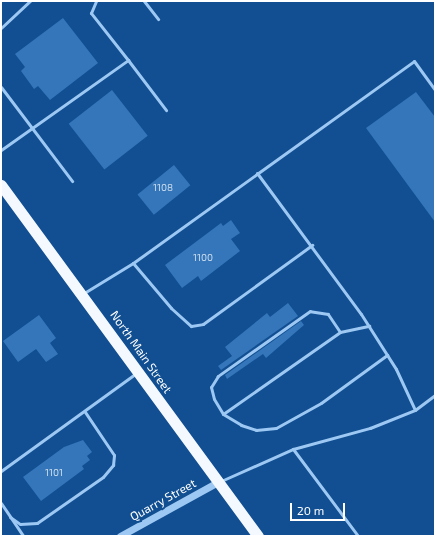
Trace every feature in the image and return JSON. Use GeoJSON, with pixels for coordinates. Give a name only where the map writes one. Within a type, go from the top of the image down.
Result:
{"type":"FeatureCollection","features":[{"type":"Feature","properties":{"kind":"highway","name":"North Main Street"},"geometry":{"type":"LineString","coordinates":[[1,185],[83,294],[258,536]]}},
{"type":"Feature","properties":{"kind":"street","name":"Quarry Street"},"geometry":{"type":"LineString","coordinates":[[120,536],[218,482]]}},
{"type":"Feature","properties":{"kind":"lane"},"geometry":{"type":"LineString","coordinates":[[1,28],[30,1]]}},
{"type":"Feature","properties":{"kind":"lane"},"geometry":{"type":"LineString","coordinates":[[96,1],[91,13],[166,110]]}},
{"type":"Feature","properties":{"kind":"lane"},"geometry":{"type":"LineString","coordinates":[[144,1],[158,19]]}},
{"type":"Feature","properties":{"kind":"lane"},"geometry":{"type":"LineString","coordinates":[[1,150],[128,60]]}},
{"type":"Feature","properties":{"kind":"lane"},"geometry":{"type":"LineString","coordinates":[[83,294],[133,263],[414,61],[435,90]]}},
{"type":"Feature","properties":{"kind":"lane"},"geometry":{"type":"LineString","coordinates":[[1,87],[72,181]]}},
{"type":"Feature","properties":{"kind":"lane"},"geometry":{"type":"LineString","coordinates":[[257,173],[312,245],[369,326],[387,355],[415,410]]}},
{"type":"Feature","properties":{"kind":"lane"},"geometry":{"type":"LineString","coordinates":[[133,263],[171,308],[192,326],[203,324],[312,245]]}},
{"type":"Feature","properties":{"kind":"lane"},"geometry":{"type":"LineString","coordinates":[[340,332],[328,314],[321,310],[298,318],[218,376],[211,387],[223,414],[256,430],[276,428],[321,403],[387,355]]}},
{"type":"Feature","properties":{"kind":"lane"},"geometry":{"type":"LineString","coordinates":[[223,414],[340,332],[369,326]]}},
{"type":"Feature","properties":{"kind":"lane"},"geometry":{"type":"LineString","coordinates":[[1,471],[85,412],[138,371]]}},
{"type":"Feature","properties":{"kind":"lane"},"geometry":{"type":"LineString","coordinates":[[218,482],[293,449],[370,428],[415,410],[435,395]]}},
{"type":"Feature","properties":{"kind":"lane"},"geometry":{"type":"LineString","coordinates":[[10,517],[20,524],[37,523],[102,477],[113,465],[114,455],[85,412]]}},
{"type":"Feature","properties":{"kind":"lane"},"geometry":{"type":"LineString","coordinates":[[293,449],[358,536]]}},
{"type":"Feature","properties":{"kind":"lane"},"geometry":{"type":"LineString","coordinates":[[1,504],[23,536]]}},
{"type":"Feature","properties":{"kind":"building"},"geometry":{"type":"Polygon","coordinates":[[[63,18],[98,63],[50,100],[38,86],[34,89],[21,71],[25,67],[15,54],[63,18]]]}},
{"type":"Feature","properties":{"kind":"building"},"geometry":{"type":"Polygon","coordinates":[[[112,90],[148,136],[104,170],[69,124],[112,90]]]}},
{"type":"Feature","properties":{"kind":"building"},"geometry":{"type":"Polygon","coordinates":[[[416,92],[435,117],[435,222],[366,128],[416,92]]]}},
{"type":"Feature","properties":{"kind":"building"},"geometry":{"type":"Polygon","coordinates":[[[174,165],[190,185],[154,215],[137,195],[174,165]]]}},
{"type":"Feature","properties":{"kind":"building"},"geometry":{"type":"Polygon","coordinates":[[[231,220],[240,233],[231,239],[240,251],[201,281],[198,276],[182,288],[165,265],[221,223],[223,226],[231,220]]]}},
{"type":"Feature","properties":{"kind":"building"},"geometry":{"type":"Polygon","coordinates":[[[288,303],[298,316],[221,370],[218,366],[232,356],[225,347],[267,313],[270,317],[288,303]]]}},
{"type":"Feature","properties":{"kind":"building"},"geometry":{"type":"Polygon","coordinates":[[[39,315],[56,338],[50,343],[58,354],[46,362],[36,349],[18,362],[3,341],[39,315]]]}},
{"type":"Feature","properties":{"kind":"building"},"geometry":{"type":"Polygon","coordinates":[[[301,321],[304,325],[266,358],[263,354],[227,379],[225,375],[301,321]]]}},
{"type":"Feature","properties":{"kind":"building"},"geometry":{"type":"Polygon","coordinates":[[[83,440],[92,452],[87,456],[90,460],[82,466],[84,469],[41,501],[23,477],[64,447],[83,440]]]}}]}
